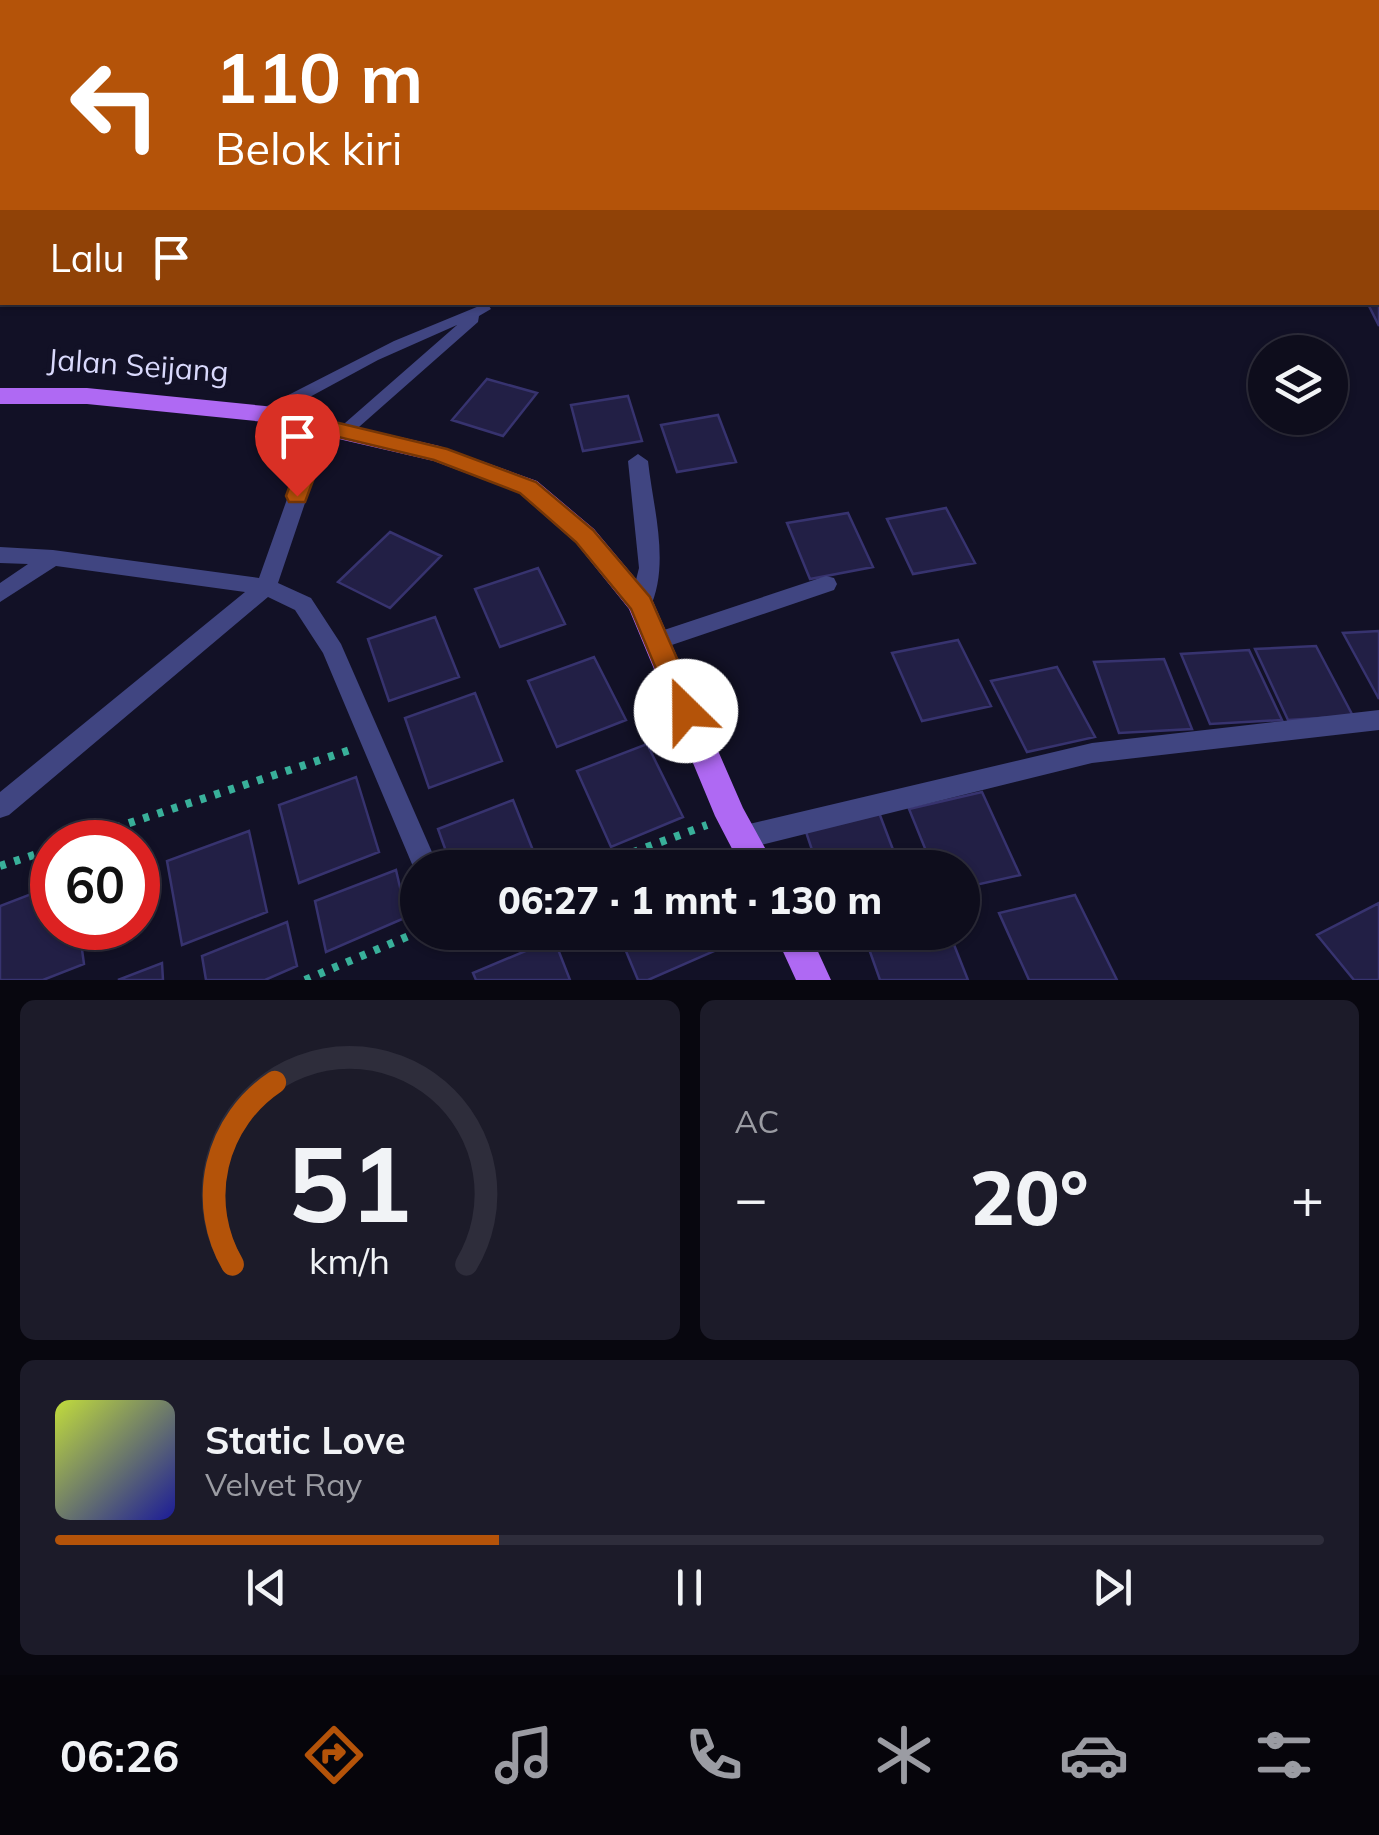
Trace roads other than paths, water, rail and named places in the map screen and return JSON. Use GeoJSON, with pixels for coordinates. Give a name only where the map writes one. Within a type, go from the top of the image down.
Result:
{"type":"FeatureCollection","features":[{"type":"Feature","properties":{"kind":"main road","name":"Jalan Seijang"},"geometry":{"type":"LineString","coordinates":[[0,396],[87,396],[265,414],[440,454],[528,487],[585,536],[641,604],[750,850]]}},
{"type":"Feature","properties":{"kind":"main road"},"geometry":{"type":"LineString","coordinates":[[800,950],[814,980]]}},
{"type":"Feature","properties":{"kind":"street"},"geometry":{"type":"LineString","coordinates":[[0,807],[266,587],[334,428]]}},
{"type":"Feature","properties":{"kind":"street"},"geometry":{"type":"LineString","coordinates":[[638,461],[650,568],[641,604]]}},
{"type":"Feature","properties":{"kind":"street"},"geometry":{"type":"LineString","coordinates":[[0,555],[52,558],[266,587],[303,604],[333,650],[418,850]]}},
{"type":"Feature","properties":{"kind":"street"},"geometry":{"type":"LineString","coordinates":[[0,594],[52,558]]}},
{"type":"Feature","properties":{"kind":"street"},"geometry":{"type":"LineString","coordinates":[[657,641],[826,584]]}},
{"type":"Feature","properties":{"kind":"street"},"geometry":{"type":"LineString","coordinates":[[738,827],[1092,753],[1379,720]]}},
{"type":"Feature","properties":{"kind":"lane"},"geometry":{"type":"LineString","coordinates":[[265,414],[390,346],[484,309],[334,428]]}}]}
